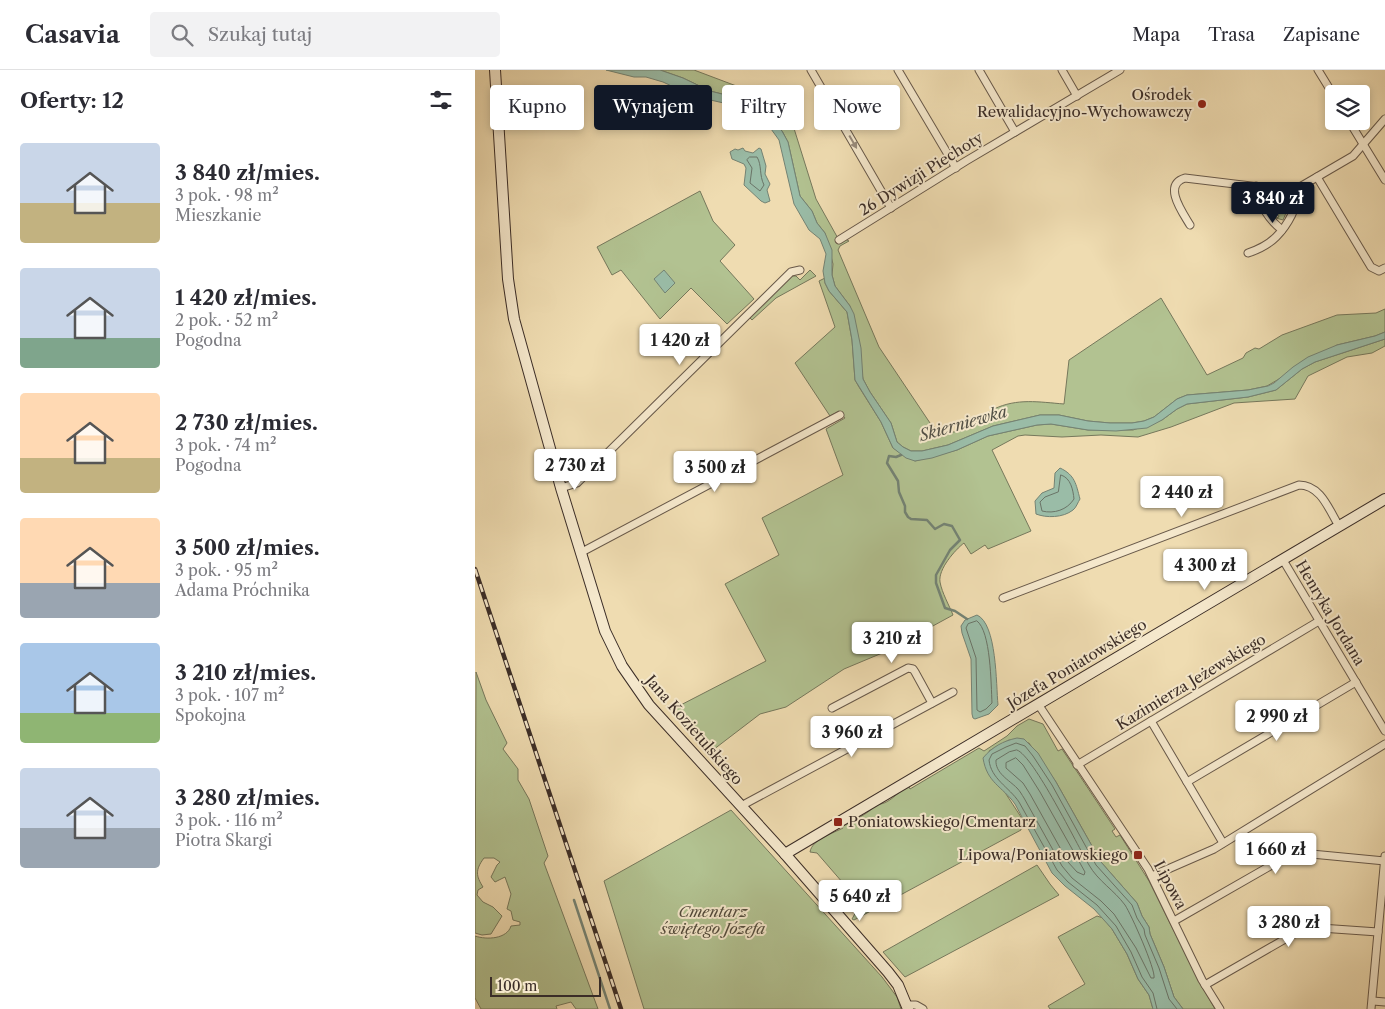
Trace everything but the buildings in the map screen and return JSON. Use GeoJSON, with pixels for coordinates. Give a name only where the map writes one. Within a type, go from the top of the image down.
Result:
{"type":"FeatureCollection","features":[{"type":"Feature","properties":{"kind":"main road","name":"Jana Kozietulskiego"},"geometry":{"type":"LineString","coordinates":[[495,70],[510,297],[517,335],[580,553],[605,631],[626,672],[649,705],[785,854],[801,875],[888,972],[898,985],[908,1007]]}},
{"type":"Feature","properties":{"kind":"main road","name":"Józefa Poniatowskiego"},"geometry":{"type":"LineString","coordinates":[[785,854],[1385,499]]}},
{"type":"Feature","properties":{"kind":"street"},"geometry":{"type":"LineString","coordinates":[[811,70],[891,208]]}},
{"type":"Feature","properties":{"kind":"street"},"geometry":{"type":"LineString","coordinates":[[898,70],[956,168]]}},
{"type":"Feature","properties":{"kind":"street"},"geometry":{"type":"LineString","coordinates":[[979,70],[1015,132]]}},
{"type":"Feature","properties":{"kind":"street"},"geometry":{"type":"LineString","coordinates":[[1062,70],[1077,96]]}},
{"type":"Feature","properties":{"kind":"street","name":"26 Dywizji Piechoty"},"geometry":{"type":"LineString","coordinates":[[839,240],[1120,70]]}},
{"type":"Feature","properties":{"kind":"street"},"geometry":{"type":"LineString","coordinates":[[1318,70],[1327,85]]}},
{"type":"Feature","properties":{"kind":"street"},"geometry":{"type":"LineString","coordinates":[[1190,225],[1175,198],[1176,186],[1180,180],[1185,178],[1291,191],[1296,190],[1353,156],[1385,119]]}},
{"type":"Feature","properties":{"kind":"street"},"geometry":{"type":"LineString","coordinates":[[1354,130],[1385,180]]}},
{"type":"Feature","properties":{"kind":"street"},"geometry":{"type":"LineString","coordinates":[[1317,177],[1371,267],[1379,271],[1385,268]]}},
{"type":"Feature","properties":{"kind":"street"},"geometry":{"type":"LineString","coordinates":[[1256,186],[1260,201],[1272,221],[1282,230]]}},
{"type":"Feature","properties":{"kind":"street"},"geometry":{"type":"LineString","coordinates":[[1248,253],[1273,240],[1282,230],[1292,214],[1297,198],[1296,190]]}},
{"type":"Feature","properties":{"kind":"street"},"geometry":{"type":"LineString","coordinates":[[561,488],[577,483],[786,277],[794,270],[800,270]]}},
{"type":"Feature","properties":{"kind":"street"},"geometry":{"type":"LineString","coordinates":[[580,553],[840,415]]}},
{"type":"Feature","properties":{"kind":"street"},"geometry":{"type":"LineString","coordinates":[[1003,598],[1299,485],[1308,486],[1316,490],[1339,526]]}},
{"type":"Feature","properties":{"kind":"street","name":"Henryka Jordana"},"geometry":{"type":"LineString","coordinates":[[1283,560],[1385,731]]}},
{"type":"Feature","properties":{"kind":"street","name":"Kazimierza Jeżewskiego"},"geometry":{"type":"LineString","coordinates":[[1077,765],[1319,621]]}},
{"type":"Feature","properties":{"kind":"street"},"geometry":{"type":"LineString","coordinates":[[832,708],[908,668],[913,669],[932,703]]}},
{"type":"Feature","properties":{"kind":"street"},"geometry":{"type":"LineString","coordinates":[[1187,782],[1355,682]]}},
{"type":"Feature","properties":{"kind":"street"},"geometry":{"type":"LineString","coordinates":[[741,806],[953,692]]}},
{"type":"Feature","properties":{"kind":"street","name":"Lipowa"},"geometry":{"type":"LineString","coordinates":[[1038,704],[1152,876],[1205,985],[1220,1009]]}},
{"type":"Feature","properties":{"kind":"street"},"geometry":{"type":"LineString","coordinates":[[1151,722],[1223,843]]}},
{"type":"Feature","properties":{"kind":"street"},"geometry":{"type":"LineString","coordinates":[[1152,876],[1206,853],[1385,744]]}},
{"type":"Feature","properties":{"kind":"street"},"geometry":{"type":"LineString","coordinates":[[1174,921],[1291,854],[1301,853],[1385,861]]}},
{"type":"Feature","properties":{"kind":"street"},"geometry":{"type":"LineString","coordinates":[[1385,856],[1372,1005],[1385,1002]]}},
{"type":"Feature","properties":{"kind":"street"},"geometry":{"type":"LineString","coordinates":[[1205,985],[1305,927],[1378,932]]}},
{"type":"Feature","properties":{"kind":"street"},"geometry":{"type":"LineString","coordinates":[[908,1007],[915,1005],[923,1009]]}},
{"type":"Feature","properties":{"kind":"green space"},"geometry":{"type":"Polygon","coordinates":[[[660,70],[694,70],[734,85],[722,85],[722,94],[712,92],[712,85],[698,85],[660,70]]]}},
{"type":"Feature","properties":{"kind":"green space"},"geometry":{"type":"Polygon","coordinates":[[[794,130],[816,199],[840,242],[845,239],[849,241],[840,246],[838,250],[879,347],[930,423],[941,433],[964,429],[994,409],[1011,403],[1064,404],[1069,360],[1161,298],[1207,375],[1243,358],[1246,353],[1255,348],[1259,349],[1282,335],[1337,315],[1376,313],[1385,309],[1385,332],[1337,345],[1267,386],[1248,390],[1187,395],[1177,399],[1154,417],[1144,421],[1110,423],[1059,415],[1040,415],[993,426],[948,445],[922,451],[911,451],[897,442],[891,423],[863,379],[850,306],[835,286],[832,275],[833,264],[825,233],[817,223],[812,211],[800,196],[788,142],[782,131],[794,130]]]}},
{"type":"Feature","properties":{"kind":"green space"},"geometry":{"type":"Polygon","coordinates":[[[700,191],[713,221],[735,245],[720,261],[754,299],[727,324],[691,288],[660,319],[621,270],[612,275],[597,247],[700,191]]]}},
{"type":"Feature","properties":{"kind":"green space"},"geometry":{"type":"Polygon","coordinates":[[[1267,193],[1282,195],[1289,199],[1289,206],[1283,220],[1276,218],[1279,217],[1267,197],[1264,197],[1267,193]]]}},
{"type":"Feature","properties":{"kind":"green space"},"geometry":{"type":"Polygon","coordinates":[[[810,270],[816,276],[776,298],[752,320],[750,318],[792,276],[796,276],[800,280],[810,270]]]}},
{"type":"Feature","properties":{"kind":"green space"},"geometry":{"type":"Polygon","coordinates":[[[825,278],[829,291],[847,312],[852,340],[855,380],[881,422],[893,448],[915,461],[957,450],[988,436],[1037,425],[1051,424],[1088,430],[1133,430],[1162,420],[1187,404],[1248,397],[1276,390],[1302,369],[1315,362],[1385,339],[1385,346],[1372,353],[1347,357],[1308,376],[1295,399],[1234,403],[1171,427],[1138,437],[1025,435],[1018,436],[992,450],[1031,531],[988,549],[985,545],[971,554],[964,543],[956,550],[944,566],[940,577],[942,590],[953,615],[887,651],[844,669],[786,707],[760,714],[709,753],[671,710],[766,661],[725,584],[779,555],[762,518],[843,475],[826,429],[845,418],[839,411],[830,416],[795,363],[835,327],[819,281],[825,278]]]}},
{"type":"Feature","properties":{"kind":"green space"},"geometry":{"type":"Polygon","coordinates":[[[476,672],[486,700],[507,743],[503,749],[518,769],[518,780],[529,799],[548,856],[544,863],[598,1009],[576,1009],[571,1002],[556,1006],[557,1009],[481,1009],[475,998],[475,936],[485,938],[501,936],[511,926],[520,925],[520,922],[513,920],[511,911],[507,909],[511,894],[505,877],[495,882],[491,877],[500,862],[494,858],[484,858],[477,873],[483,887],[478,890],[477,895],[483,902],[493,907],[502,916],[491,934],[482,935],[475,933],[476,672]]]}},
{"type":"Feature","properties":{"kind":"green space"},"geometry":{"type":"Polygon","coordinates":[[[1029,719],[1043,724],[1058,751],[1062,749],[1115,829],[1112,831],[1116,837],[1120,835],[1149,881],[1215,1009],[1183,1009],[1174,997],[1149,927],[1137,903],[1101,862],[1056,782],[1029,743],[1009,740],[989,751],[1006,794],[1021,817],[1021,830],[854,920],[852,919],[857,910],[856,898],[817,853],[810,852],[815,843],[843,828],[841,825],[865,814],[876,804],[885,803],[908,785],[910,789],[979,748],[984,751],[1029,719]]]}},
{"type":"Feature","properties":{"kind":"green space","name":"Cmentarz świętego Józefa"},"geometry":{"type":"Polygon","coordinates":[[[731,810],[882,977],[897,997],[901,1009],[644,1009],[604,881],[731,810]]]}},
{"type":"Feature","properties":{"kind":"green space"},"geometry":{"type":"Polygon","coordinates":[[[1037,865],[1059,895],[905,977],[883,952],[1037,865]]]}},
{"type":"Feature","properties":{"kind":"green space"},"geometry":{"type":"Polygon","coordinates":[[[1097,916],[1103,918],[1112,929],[1127,954],[1138,979],[1149,995],[1153,1009],[1050,1009],[1048,1006],[1085,984],[1058,937],[1097,916]]]}},
{"type":"Feature","properties":{"kind":"water"},"geometry":{"type":"Polygon","coordinates":[[[606,70],[660,70],[698,85],[669,85],[646,77],[634,77],[606,70]]]}},
{"type":"Feature","properties":{"kind":"water"},"geometry":{"type":"Polygon","coordinates":[[[712,92],[722,94],[722,103],[712,100],[712,92]]]}},
{"type":"Feature","properties":{"kind":"water"},"geometry":{"type":"Polygon","coordinates":[[[772,130],[781,130],[788,142],[800,196],[812,211],[817,223],[825,233],[832,250],[832,275],[835,286],[854,314],[861,348],[863,379],[891,423],[897,442],[911,451],[922,451],[948,445],[993,426],[1040,415],[1059,415],[1110,423],[1144,421],[1154,417],[1177,399],[1187,395],[1248,390],[1268,386],[1308,357],[1337,345],[1385,332],[1385,339],[1315,362],[1302,369],[1276,390],[1248,397],[1187,404],[1147,428],[1116,431],[1088,430],[1051,424],[1037,425],[988,436],[957,450],[915,461],[906,458],[893,448],[881,422],[855,380],[852,340],[847,312],[829,291],[825,283],[823,271],[826,254],[820,239],[809,230],[794,204],[779,140],[772,130]]]}},
{"type":"Feature","properties":{"kind":"water"},"geometry":{"type":"Polygon","coordinates":[[[743,148],[745,151],[753,153],[759,148],[761,149],[766,166],[765,174],[770,184],[767,190],[770,201],[765,203],[761,201],[744,185],[746,168],[744,164],[732,159],[730,152],[743,148]]]}},
{"type":"Feature","properties":{"kind":"water"},"geometry":{"type":"Polygon","coordinates":[[[664,270],[675,283],[665,293],[654,279],[664,270]]]}},
{"type":"Feature","properties":{"kind":"water"},"geometry":{"type":"Polygon","coordinates":[[[1060,468],[1072,477],[1080,499],[1074,509],[1064,515],[1049,517],[1036,514],[1035,501],[1042,493],[1054,488],[1055,473],[1060,468]]]}},
{"type":"Feature","properties":{"kind":"water"},"geometry":{"type":"Polygon","coordinates":[[[977,615],[984,621],[992,642],[998,705],[989,714],[975,719],[972,714],[971,659],[961,626],[965,620],[977,615]]]}},
{"type":"Feature","properties":{"kind":"water"},"geometry":{"type":"Polygon","coordinates":[[[1017,738],[1024,739],[1038,753],[1101,862],[1137,903],[1149,927],[1174,997],[1183,1009],[1153,1009],[1149,995],[1138,979],[1127,954],[1112,929],[1094,909],[1052,873],[1015,804],[991,779],[983,758],[998,745],[1017,738]]]}},
{"type":"Feature","properties":{"kind":"waterway"},"geometry":{"type":"LineString","coordinates":[[901,455],[896,457],[889,456],[887,463],[898,481],[899,492],[908,517],[911,519],[927,520],[935,529],[944,524],[952,526],[960,540],[950,550],[936,575],[936,583],[945,608],[955,611],[967,619]]}},
{"type":"Feature","properties":{"kind":"waterway"},"geometry":{"type":"LineString","coordinates":[[574,900],[610,1009]]}},
{"type":"Feature","properties":{"kind":"railway"},"geometry":{"type":"LineString","coordinates":[[475,569],[621,1009]]}},
{"type":"Feature","properties":{"kind":"place","name":"Ośrodek Rewalidacyjno-Wychowawczy"},"geometry":{"type":"Point","coordinates":[1202,104]}},
{"type":"Feature","properties":{"kind":"place","name":"Poniatowskiego/Cmentarz"},"geometry":{"type":"Point","coordinates":[838,822]}},
{"type":"Feature","properties":{"kind":"place","name":"Lipowa/Poniatowskiego"},"geometry":{"type":"Point","coordinates":[1138,855]}},
{"type":"Feature","properties":{"kind":"water label","name":"Skierniewka"},"geometry":{"type":"Point","coordinates":[963,423]}}]}
